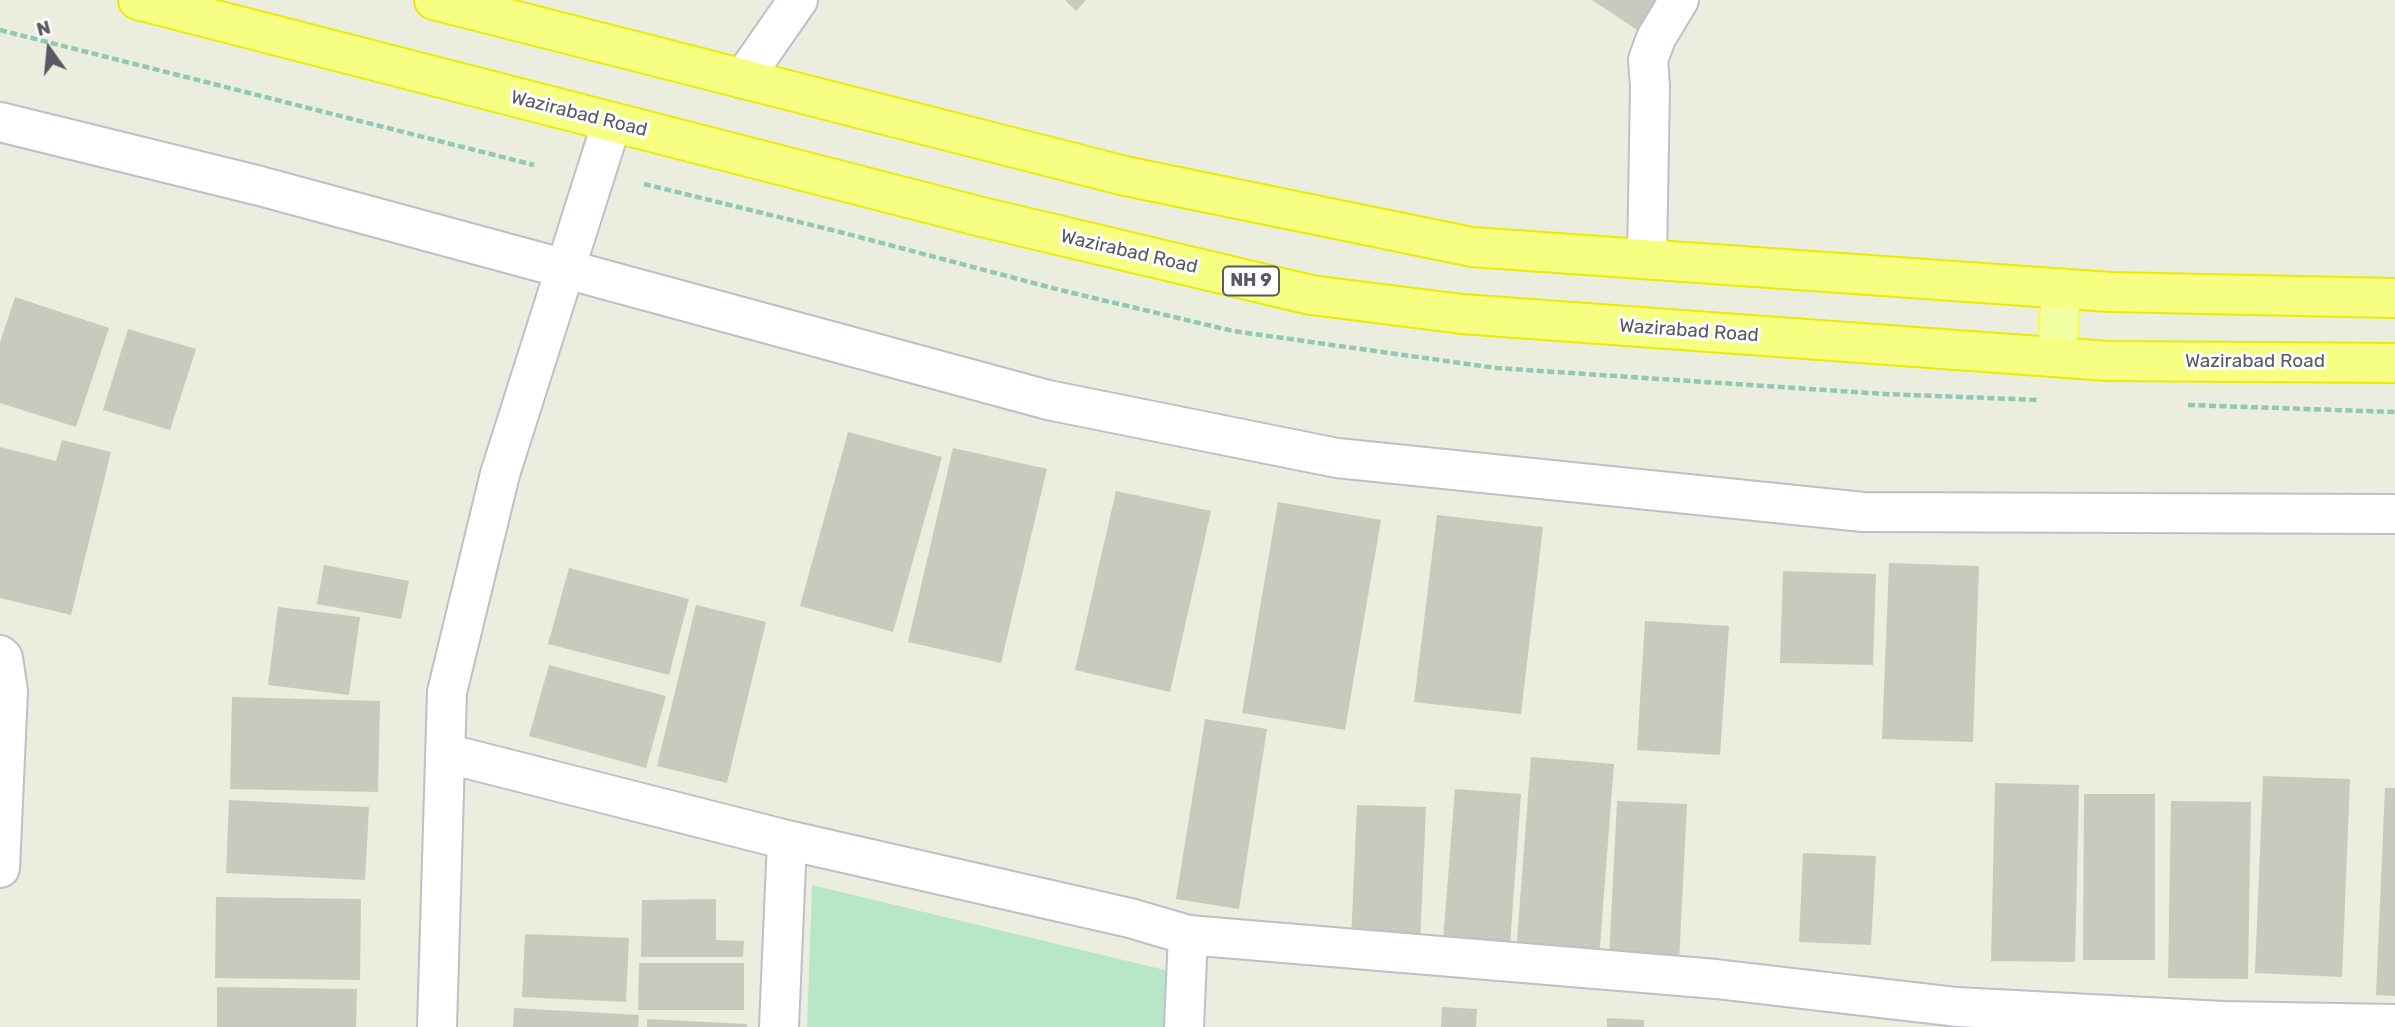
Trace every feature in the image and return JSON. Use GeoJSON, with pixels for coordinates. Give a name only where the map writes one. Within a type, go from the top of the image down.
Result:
{"type":"FeatureCollection","features":[{"type":"Feature","properties":{"kind":"highway","name":"Wazirabad Road"},"geometry":{"type":"LineString","coordinates":[[138,0],[982,217],[1311,295],[1462,314],[2108,362],[2395,363]]}},
{"type":"Feature","properties":{"kind":"highway"},"geometry":{"type":"LineString","coordinates":[[434,0],[1125,176],[1472,247],[2110,292],[2395,298]]}},
{"type":"Feature","properties":{"kind":"main road"},"geometry":{"type":"LineString","coordinates":[[2057,357],[2061,288]]}},
{"type":"Feature","properties":{"kind":"street"},"geometry":{"type":"LineString","coordinates":[[743,79],[797,0]]}},
{"type":"Feature","properties":{"kind":"street"},"geometry":{"type":"LineString","coordinates":[[1647,259],[1650,99],[1648,60],[1656,38],[1679,0]]}},
{"type":"Feature","properties":{"kind":"street"},"geometry":{"type":"LineString","coordinates":[[0,122],[260,186],[1048,400],[1337,458],[1863,512],[2395,514]]}},
{"type":"Feature","properties":{"kind":"street"},"geometry":{"type":"LineString","coordinates":[[437,1027],[447,692],[500,474],[612,122]]}},
{"type":"Feature","properties":{"kind":"street"},"geometry":{"type":"LineString","coordinates":[[0,655],[3,658],[8,691],[0,868]]}},
{"type":"Feature","properties":{"kind":"street"},"geometry":{"type":"LineString","coordinates":[[445,753],[787,840],[1130,918],[1188,935],[1716,979],[1957,1017],[2224,1024],[2395,1024]]}},
{"type":"Feature","properties":{"kind":"street"},"geometry":{"type":"LineString","coordinates":[[779,1027],[787,840]]}},
{"type":"Feature","properties":{"kind":"street"},"geometry":{"type":"LineString","coordinates":[[1184,1027],[1188,935]]}},
{"type":"Feature","properties":{"kind":"path"},"geometry":{"type":"LineString","coordinates":[[0,30],[534,165]]}},
{"type":"Feature","properties":{"kind":"green space"},"geometry":{"type":"Polygon","coordinates":[[[812,885],[1169,971],[1168,1027],[807,1027],[812,885]]]}},
{"type":"Feature","properties":{"kind":"building"},"geometry":{"type":"Polygon","coordinates":[[[1065,0],[1086,0],[1076,11],[1065,0]]]}},
{"type":"Feature","properties":{"kind":"building"},"geometry":{"type":"Polygon","coordinates":[[[1592,0],[1660,0],[1639,31],[1592,0]]]}},
{"type":"Feature","properties":{"kind":"building"},"geometry":{"type":"Polygon","coordinates":[[[15,297],[109,328],[76,427],[0,403],[0,342],[15,297]]]}},
{"type":"Feature","properties":{"kind":"building"},"geometry":{"type":"Polygon","coordinates":[[[128,329],[196,349],[170,430],[103,410],[128,329]]]}},
{"type":"Feature","properties":{"kind":"building"},"geometry":{"type":"Polygon","coordinates":[[[848,432],[942,457],[893,632],[800,606],[848,432]]]}},
{"type":"Feature","properties":{"kind":"building"},"geometry":{"type":"Polygon","coordinates":[[[62,440],[111,452],[71,615],[0,598],[0,447],[56,461],[62,440]]]}},
{"type":"Feature","properties":{"kind":"building"},"geometry":{"type":"Polygon","coordinates":[[[953,448],[1047,469],[1001,663],[908,642],[953,448]]]}},
{"type":"Feature","properties":{"kind":"building"},"geometry":{"type":"Polygon","coordinates":[[[1116,491],[1211,511],[1170,692],[1075,670],[1116,491]]]}},
{"type":"Feature","properties":{"kind":"building"},"geometry":{"type":"Polygon","coordinates":[[[1278,502],[1381,520],[1345,730],[1242,713],[1278,502]]]}},
{"type":"Feature","properties":{"kind":"building"},"geometry":{"type":"Polygon","coordinates":[[[1437,515],[1543,527],[1521,714],[1414,702],[1437,515]]]}},
{"type":"Feature","properties":{"kind":"building"},"geometry":{"type":"Polygon","coordinates":[[[1889,563],[1979,566],[1973,742],[1882,739],[1889,563]]]}},
{"type":"Feature","properties":{"kind":"building"},"geometry":{"type":"Polygon","coordinates":[[[324,565],[409,581],[401,619],[317,604],[324,565]]]}},
{"type":"Feature","properties":{"kind":"building"},"geometry":{"type":"Polygon","coordinates":[[[569,568],[689,599],[669,675],[548,644],[569,568]]]}},
{"type":"Feature","properties":{"kind":"building"},"geometry":{"type":"Polygon","coordinates":[[[1783,571],[1876,574],[1873,665],[1780,663],[1783,571]]]}},
{"type":"Feature","properties":{"kind":"building"},"geometry":{"type":"Polygon","coordinates":[[[696,605],[766,622],[727,783],[657,766],[696,605]]]}},
{"type":"Feature","properties":{"kind":"building"},"geometry":{"type":"Polygon","coordinates":[[[278,607],[360,617],[349,695],[268,685],[278,607]]]}},
{"type":"Feature","properties":{"kind":"building"},"geometry":{"type":"Polygon","coordinates":[[[1645,621],[1729,626],[1720,755],[1637,750],[1645,621]]]}},
{"type":"Feature","properties":{"kind":"building"},"geometry":{"type":"Polygon","coordinates":[[[549,665],[666,696],[646,768],[529,736],[549,665]]]}},
{"type":"Feature","properties":{"kind":"building"},"geometry":{"type":"Polygon","coordinates":[[[232,697],[380,701],[378,792],[230,789],[232,697]]]}},
{"type":"Feature","properties":{"kind":"building"},"geometry":{"type":"Polygon","coordinates":[[[1205,719],[1267,729],[1239,909],[1176,899],[1205,719]]]}},
{"type":"Feature","properties":{"kind":"building"},"geometry":{"type":"Polygon","coordinates":[[[1531,757],[1614,764],[1599,959],[1516,953],[1531,757]]]}},
{"type":"Feature","properties":{"kind":"building"},"geometry":{"type":"Polygon","coordinates":[[[2263,776],[2350,779],[2342,977],[2255,973],[2263,776]]]}},
{"type":"Feature","properties":{"kind":"building"},"geometry":{"type":"Polygon","coordinates":[[[1995,783],[2079,785],[2075,962],[1991,961],[1995,783]]]}},
{"type":"Feature","properties":{"kind":"building"},"geometry":{"type":"Polygon","coordinates":[[[2385,788],[2395,788],[2395,996],[2376,995],[2385,788]]]}},
{"type":"Feature","properties":{"kind":"building"},"geometry":{"type":"Polygon","coordinates":[[[1455,789],[1521,794],[1510,945],[1443,940],[1455,789]]]}},
{"type":"Feature","properties":{"kind":"building"},"geometry":{"type":"Polygon","coordinates":[[[2084,794],[2155,794],[2155,960],[2083,960],[2084,794]]]}},
{"type":"Feature","properties":{"kind":"building"},"geometry":{"type":"Polygon","coordinates":[[[229,800],[369,807],[365,880],[226,873],[229,800]]]}},
{"type":"Feature","properties":{"kind":"building"},"geometry":{"type":"Polygon","coordinates":[[[1617,801],[1687,804],[1679,962],[1609,958],[1617,801]]]}},
{"type":"Feature","properties":{"kind":"building"},"geometry":{"type":"Polygon","coordinates":[[[2171,801],[2251,802],[2248,979],[2168,978],[2171,801]]]}},
{"type":"Feature","properties":{"kind":"building"},"geometry":{"type":"Polygon","coordinates":[[[1357,805],[1426,807],[1420,944],[1351,941],[1357,805]]]}},
{"type":"Feature","properties":{"kind":"building"},"geometry":{"type":"Polygon","coordinates":[[[1803,853],[1876,856],[1871,945],[1799,942],[1803,853]]]}},
{"type":"Feature","properties":{"kind":"building"},"geometry":{"type":"Polygon","coordinates":[[[216,897],[361,899],[360,980],[215,978],[216,897]]]}},
{"type":"Feature","properties":{"kind":"building"},"geometry":{"type":"Polygon","coordinates":[[[716,899],[716,940],[744,941],[743,957],[641,957],[642,900],[716,899]]]}},
{"type":"Feature","properties":{"kind":"building"},"geometry":{"type":"Polygon","coordinates":[[[525,934],[629,938],[626,1002],[522,997],[525,934]]]}},
{"type":"Feature","properties":{"kind":"building"},"geometry":{"type":"Polygon","coordinates":[[[639,963],[744,963],[744,1010],[638,1010],[639,963]]]}},
{"type":"Feature","properties":{"kind":"building"},"geometry":{"type":"Polygon","coordinates":[[[217,987],[357,989],[356,1027],[217,1027],[217,987]]]}},
{"type":"Feature","properties":{"kind":"building"},"geometry":{"type":"Polygon","coordinates":[[[1442,1007],[1477,1009],[1476,1027],[1441,1027],[1442,1007]]]}},
{"type":"Feature","properties":{"kind":"building"},"geometry":{"type":"Polygon","coordinates":[[[514,1008],[639,1015],[638,1027],[513,1027],[514,1008]]]}},
{"type":"Feature","properties":{"kind":"building"},"geometry":{"type":"Polygon","coordinates":[[[1607,1018],[1644,1020],[1644,1027],[1607,1027],[1607,1018]]]}},
{"type":"Feature","properties":{"kind":"building"},"geometry":{"type":"Polygon","coordinates":[[[647,1019],[747,1024],[747,1027],[647,1027],[647,1019]]]}}]}
